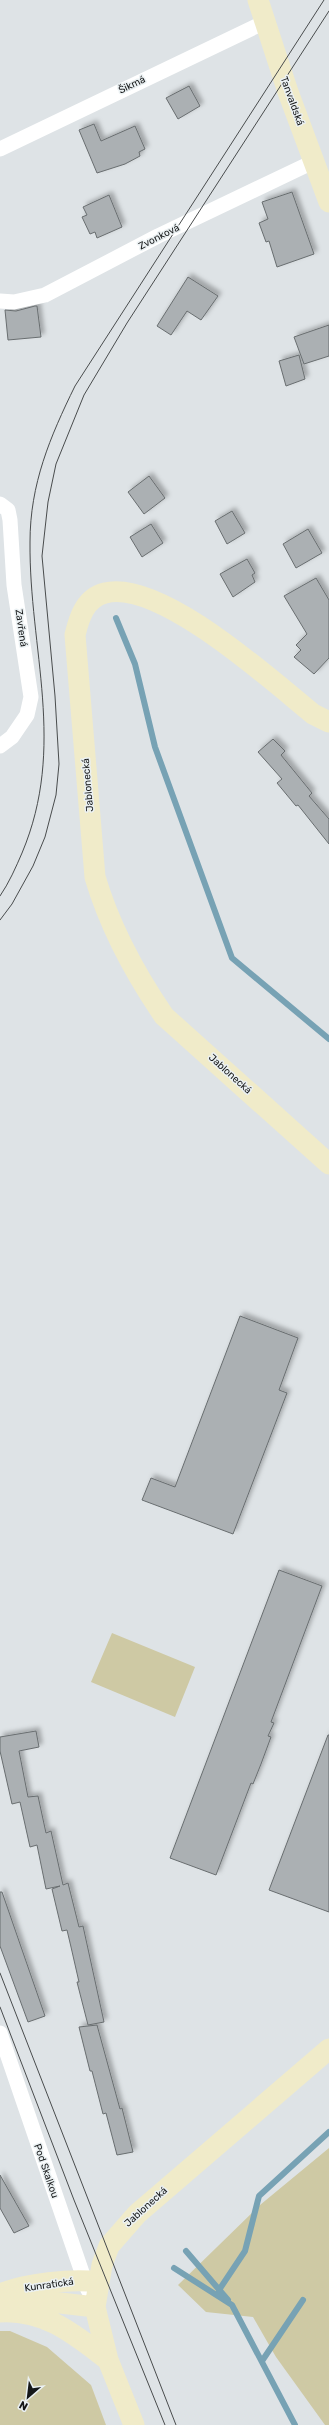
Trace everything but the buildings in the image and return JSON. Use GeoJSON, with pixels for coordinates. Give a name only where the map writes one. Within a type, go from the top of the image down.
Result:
{"type":"FeatureCollection","features":[{"type":"Feature","properties":{"kind":"main road","name":"Tanvaldská"},"geometry":{"type":"LineString","coordinates":[[258,0],[288,92],[315,161],[329,202]]}},
{"type":"Feature","properties":{"kind":"main road","name":"Jablonecká"},"geometry":{"type":"LineString","coordinates":[[329,722],[313,714],[227,644],[188,619],[143,596],[127,592],[105,593],[87,604],[80,615],[75,635],[95,877],[104,906],[117,938],[144,986],[164,1016],[329,1164]]}},
{"type":"Feature","properties":{"kind":"main road","name":"Jablonecká"},"geometry":{"type":"LineString","coordinates":[[134,2425],[108,2360],[95,2307],[91,2281],[109,2246],[137,2214],[329,2049]]}},
{"type":"Feature","properties":{"kind":"main road","name":"Kunratická"},"geometry":{"type":"LineString","coordinates":[[0,2294],[49,2284],[91,2281]]}},
{"type":"Feature","properties":{"kind":"main road","name":"Kunratická"},"geometry":{"type":"LineString","coordinates":[[0,2302],[52,2302],[95,2307]]}},
{"type":"Feature","properties":{"kind":"main road"},"geometry":{"type":"LineString","coordinates":[[0,2312],[18,2311],[48,2320],[71,2331],[108,2360]]}},
{"type":"Feature","properties":{"kind":"street","name":"Šikmá"},"geometry":{"type":"LineString","coordinates":[[0,149],[265,22]]}},
{"type":"Feature","properties":{"kind":"street","name":"Zvonková"},"geometry":{"type":"LineString","coordinates":[[0,302],[14,302],[45,295],[165,233],[315,161]]}},
{"type":"Feature","properties":{"kind":"street","name":"Zavřená"},"geometry":{"type":"LineString","coordinates":[[0,504],[8,510],[10,520],[14,585],[31,697],[28,715],[12,737],[0,746]]}},
{"type":"Feature","properties":{"kind":"street","name":"Pod Skalkou"},"geometry":{"type":"LineString","coordinates":[[0,2033],[91,2281]]}},
{"type":"Feature","properties":{"kind":"shaded area"},"geometry":{"type":"Polygon","coordinates":[[[112,1633],[195,1667],[175,1717],[91,1682],[112,1633]]]}},
{"type":"Feature","properties":{"kind":"shaded area"},"geometry":{"type":"Polygon","coordinates":[[[329,2148],[329,2425],[325,2425],[276,2357],[253,2317],[206,2312],[178,2285],[260,2205],[329,2148]]]}},
{"type":"Feature","properties":{"kind":"shaded area"},"geometry":{"type":"Polygon","coordinates":[[[0,2331],[10,2331],[47,2347],[91,2385],[106,2425],[0,2425],[0,2331]]]}},
{"type":"Feature","properties":{"kind":"waterway"},"geometry":{"type":"LineString","coordinates":[[116,618],[135,664],[155,747],[232,958],[329,1039]]}},
{"type":"Feature","properties":{"kind":"waterway"},"geometry":{"type":"LineString","coordinates":[[219,2290],[245,2251],[259,2196],[329,2132]]}},
{"type":"Feature","properties":{"kind":"waterway"},"geometry":{"type":"LineString","coordinates":[[186,2251],[228,2300]]}},
{"type":"Feature","properties":{"kind":"waterway"},"geometry":{"type":"LineString","coordinates":[[174,2268],[232,2305],[295,2425]]}},
{"type":"Feature","properties":{"kind":"waterway"},"geometry":{"type":"LineString","coordinates":[[262,2361],[303,2300]]}},
{"type":"Feature","properties":{"kind":"tram line"},"geometry":{"type":"LineString","coordinates":[[0,896],[22,853],[35,813],[42,774],[44,736],[42,698],[31,582],[30,542],[34,500],[43,461],[57,424],[75,386],[324,0]]}},
{"type":"Feature","properties":{"kind":"tram line"},"geometry":{"type":"LineString","coordinates":[[0,920],[12,904],[33,866],[45,837],[56,795],[59,764],[55,696],[42,556],[48,502],[56,464],[84,395],[127,323],[329,11]]}},
{"type":"Feature","properties":{"kind":"tram line"},"geometry":{"type":"LineString","coordinates":[[0,1973],[176,2425]]}},
{"type":"Feature","properties":{"kind":"tram line"},"geometry":{"type":"LineString","coordinates":[[0,2007],[74,2200],[165,2425]]}}]}
